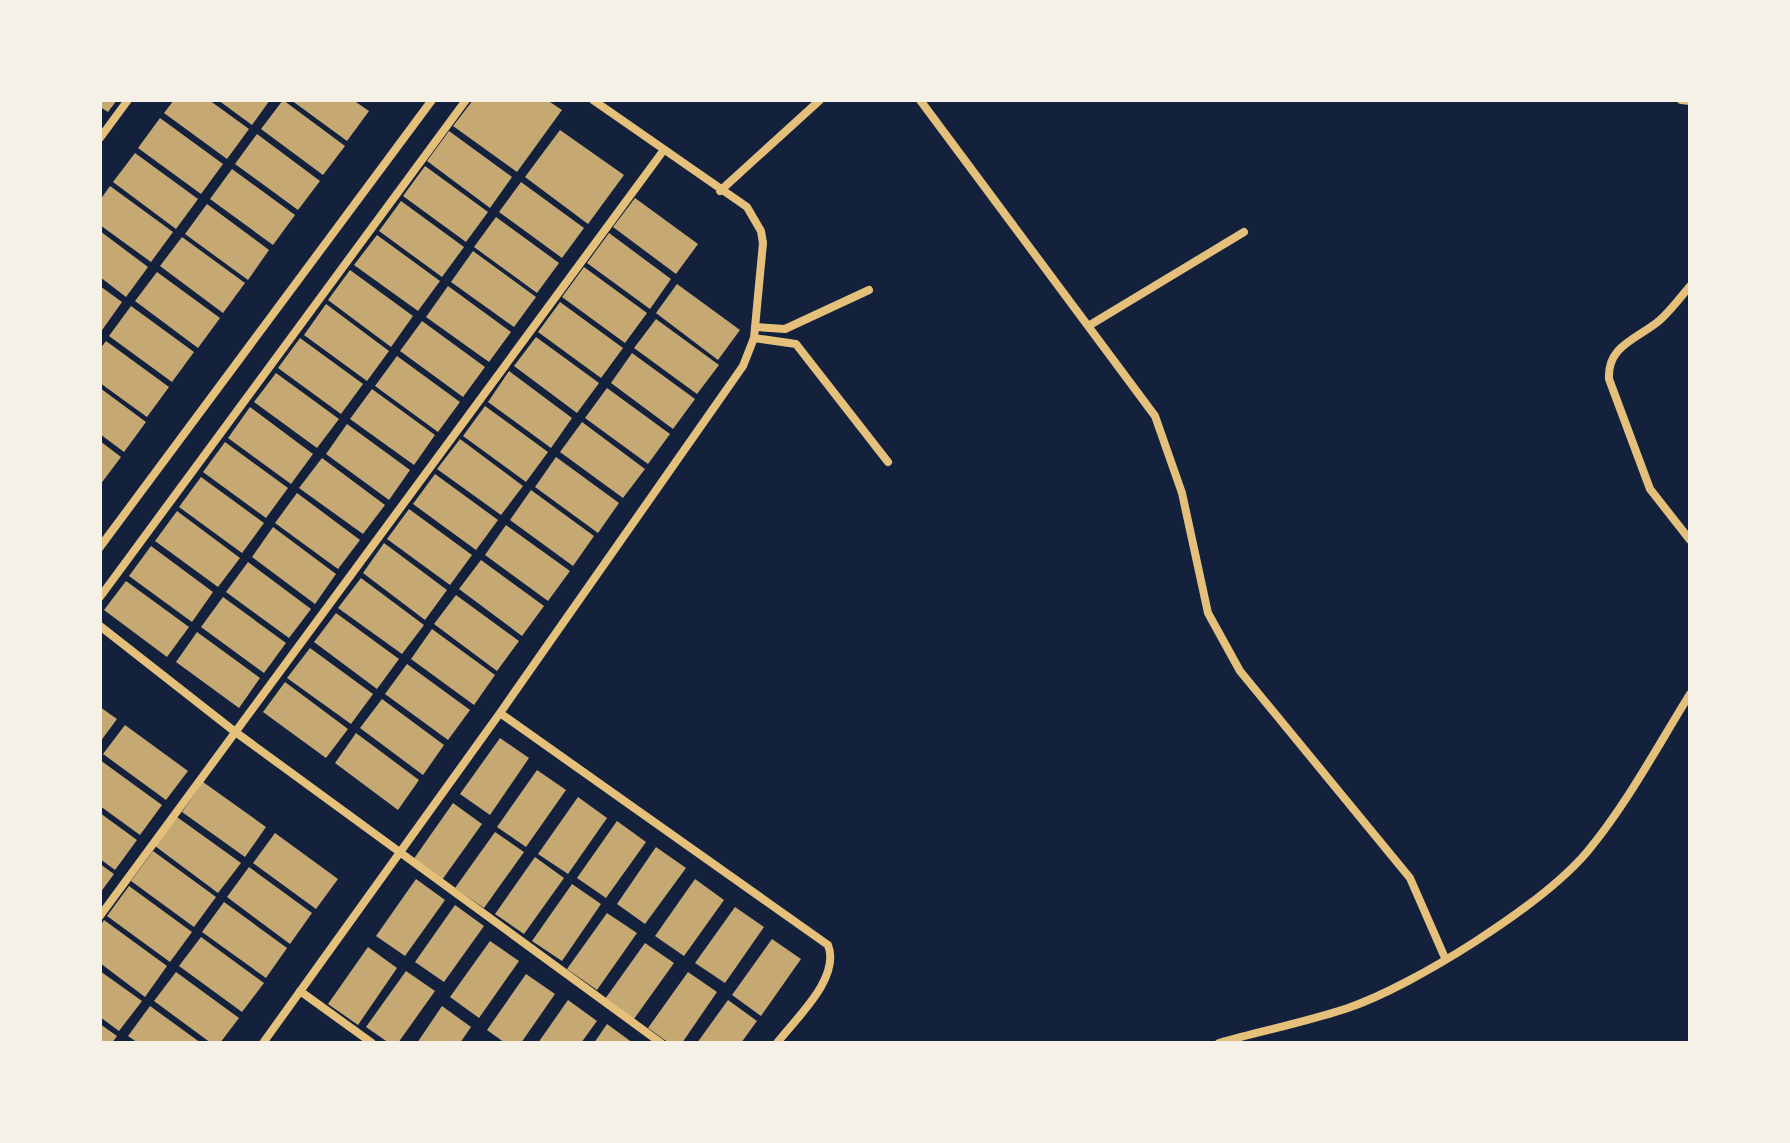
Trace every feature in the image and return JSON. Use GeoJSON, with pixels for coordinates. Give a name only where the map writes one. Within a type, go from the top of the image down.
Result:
{"type":"FeatureCollection","features":[{"type":"Feature","properties":{"kind":"street"},"geometry":{"type":"LineString","coordinates":[[100,138],[128,100]]}},
{"type":"Feature","properties":{"kind":"street"},"geometry":{"type":"LineString","coordinates":[[100,547],[432,100]]}},
{"type":"Feature","properties":{"kind":"street"},"geometry":{"type":"LineString","coordinates":[[100,597],[466,100]]}},
{"type":"Feature","properties":{"kind":"street"},"geometry":{"type":"LineString","coordinates":[[263,1043],[500,713],[743,366],[754,338],[761,231],[747,207],[593,100]]}},
{"type":"Feature","properties":{"kind":"street"},"geometry":{"type":"LineString","coordinates":[[720,191],[820,100]]}},
{"type":"Feature","properties":{"kind":"street"},"geometry":{"type":"LineString","coordinates":[[920,100],[1155,416],[1182,493],[1208,613],[1240,671],[1410,878],[1445,958]]}},
{"type":"Feature","properties":{"kind":"street"},"geometry":{"type":"LineString","coordinates":[[1681,100],[1690,101]]}},
{"type":"Feature","properties":{"kind":"street"},"geometry":{"type":"LineString","coordinates":[[100,916],[663,151]]}},
{"type":"Feature","properties":{"kind":"street"},"geometry":{"type":"LineString","coordinates":[[1090,325],[1244,232]]}},
{"type":"Feature","properties":{"kind":"street"},"geometry":{"type":"LineString","coordinates":[[1690,286],[1671,310],[1617,350],[1608,362],[1609,379],[1650,489],[1690,540]]}},
{"type":"Feature","properties":{"kind":"street"},"geometry":{"type":"LineString","coordinates":[[755,327],[785,329],[869,290]]}},
{"type":"Feature","properties":{"kind":"street"},"geometry":{"type":"LineString","coordinates":[[754,338],[796,344],[888,462]]}},
{"type":"Feature","properties":{"kind":"street"},"geometry":{"type":"LineString","coordinates":[[100,626],[234,731],[661,1043]]}},
{"type":"Feature","properties":{"kind":"street"},"geometry":{"type":"LineString","coordinates":[[1219,1043],[1349,1007],[1398,986],[1551,890],[1620,808],[1690,694]]}},
{"type":"Feature","properties":{"kind":"street"},"geometry":{"type":"LineString","coordinates":[[500,713],[828,945],[832,954],[828,976],[777,1043]]}},
{"type":"Feature","properties":{"kind":"street"},"geometry":{"type":"LineString","coordinates":[[300,991],[372,1043]]}},
{"type":"Feature","properties":{"kind":"building"},"geometry":{"type":"Polygon","coordinates":[[[100,100],[117,100],[108,112],[100,107],[100,100]]]}},
{"type":"Feature","properties":{"kind":"building"},"geometry":{"type":"Polygon","coordinates":[[[174,100],[209,100],[249,129],[227,159],[164,113],[174,100]]]}},
{"type":"Feature","properties":{"kind":"building"},"geometry":{"type":"Polygon","coordinates":[[[218,100],[270,100],[252,125],[218,100]]]}},
{"type":"Feature","properties":{"kind":"building"},"geometry":{"type":"Polygon","coordinates":[[[283,100],[345,146],[323,175],[261,129],[283,100]]]}},
{"type":"Feature","properties":{"kind":"building"},"geometry":{"type":"Polygon","coordinates":[[[291,100],[353,100],[369,111],[347,141],[291,100]]]}},
{"type":"Feature","properties":{"kind":"building"},"geometry":{"type":"Polygon","coordinates":[[[473,100],[547,100],[562,110],[517,172],[453,126],[473,100]]]}},
{"type":"Feature","properties":{"kind":"building"},"geometry":{"type":"Polygon","coordinates":[[[160,118],[223,164],[201,194],[138,148],[160,118]]]}},
{"type":"Feature","properties":{"kind":"building"},"geometry":{"type":"Polygon","coordinates":[[[560,130],[624,175],[588,224],[525,177],[560,130]]]}},
{"type":"Feature","properties":{"kind":"building"},"geometry":{"type":"Polygon","coordinates":[[[449,131],[512,177],[490,208],[427,161],[449,131]]]}},
{"type":"Feature","properties":{"kind":"building"},"geometry":{"type":"Polygon","coordinates":[[[257,134],[320,181],[298,210],[235,164],[257,134]]]}},
{"type":"Feature","properties":{"kind":"building"},"geometry":{"type":"Polygon","coordinates":[[[135,153],[198,199],[176,229],[113,182],[135,153]]]}},
{"type":"Feature","properties":{"kind":"building"},"geometry":{"type":"Polygon","coordinates":[[[425,166],[488,212],[466,242],[403,196],[425,166]]]}},
{"type":"Feature","properties":{"kind":"building"},"geometry":{"type":"Polygon","coordinates":[[[232,169],[295,215],[273,245],[210,199],[232,169]]]}},
{"type":"Feature","properties":{"kind":"building"},"geometry":{"type":"Polygon","coordinates":[[[521,182],[584,228],[562,258],[499,212],[521,182]]]}},
{"type":"Feature","properties":{"kind":"building"},"geometry":{"type":"Polygon","coordinates":[[[110,186],[173,232],[151,262],[100,225],[100,200],[110,186]]]}},
{"type":"Feature","properties":{"kind":"building"},"geometry":{"type":"Polygon","coordinates":[[[635,198],[698,244],[676,274],[613,227],[635,198]]]}},
{"type":"Feature","properties":{"kind":"building"},"geometry":{"type":"Polygon","coordinates":[[[401,201],[464,247],[442,277],[379,231],[401,201]]]}},
{"type":"Feature","properties":{"kind":"building"},"geometry":{"type":"Polygon","coordinates":[[[207,204],[269,250],[248,280],[185,234],[207,204]]]}},
{"type":"Feature","properties":{"kind":"building"},"geometry":{"type":"Polygon","coordinates":[[[496,217],[559,263],[537,293],[474,247],[496,217]]]}},
{"type":"Feature","properties":{"kind":"building"},"geometry":{"type":"Polygon","coordinates":[[[100,231],[148,267],[126,297],[100,277],[100,231]]]}},
{"type":"Feature","properties":{"kind":"building"},"geometry":{"type":"Polygon","coordinates":[[[609,233],[671,279],[650,309],[587,263],[609,233]]]}},
{"type":"Feature","properties":{"kind":"building"},"geometry":{"type":"Polygon","coordinates":[[[377,235],[440,281],[418,311],[354,265],[377,235]]]}},
{"type":"Feature","properties":{"kind":"building"},"geometry":{"type":"Polygon","coordinates":[[[182,237],[245,283],[223,313],[160,266],[182,237]]]}},
{"type":"Feature","properties":{"kind":"building"},"geometry":{"type":"Polygon","coordinates":[[[473,251],[536,297],[514,327],[451,282],[473,251]]]}},
{"type":"Feature","properties":{"kind":"building"},"geometry":{"type":"Polygon","coordinates":[[[584,267],[647,313],[625,343],[562,297],[584,267]]]}},
{"type":"Feature","properties":{"kind":"building"},"geometry":{"type":"Polygon","coordinates":[[[350,270],[413,316],[391,347],[328,300],[350,270]]]}},
{"type":"Feature","properties":{"kind":"building"},"geometry":{"type":"Polygon","coordinates":[[[157,272],[220,318],[198,348],[135,301],[157,272]]]}},
{"type":"Feature","properties":{"kind":"building"},"geometry":{"type":"Polygon","coordinates":[[[677,284],[740,330],[718,360],[656,313],[677,284]]]}},
{"type":"Feature","properties":{"kind":"building"},"geometry":{"type":"Polygon","coordinates":[[[100,286],[122,302],[100,333],[100,286]]]}},
{"type":"Feature","properties":{"kind":"building"},"geometry":{"type":"Polygon","coordinates":[[[448,286],[511,332],[489,362],[426,317],[448,286]]]}},
{"type":"Feature","properties":{"kind":"building"},"geometry":{"type":"Polygon","coordinates":[[[560,302],[623,348],[601,378],[538,332],[560,302]]]}},
{"type":"Feature","properties":{"kind":"building"},"geometry":{"type":"Polygon","coordinates":[[[326,304],[389,351],[367,381],[304,335],[326,304]]]}},
{"type":"Feature","properties":{"kind":"building"},"geometry":{"type":"Polygon","coordinates":[[[131,306],[194,352],[172,382],[109,336],[131,306]]]}},
{"type":"Feature","properties":{"kind":"building"},"geometry":{"type":"Polygon","coordinates":[[[656,319],[719,365],[697,394],[634,348],[656,319]]]}},
{"type":"Feature","properties":{"kind":"building"},"geometry":{"type":"Polygon","coordinates":[[[422,321],[485,367],[463,397],[400,351],[422,321]]]}},
{"type":"Feature","properties":{"kind":"building"},"geometry":{"type":"Polygon","coordinates":[[[536,337],[599,383],[577,413],[514,366],[536,337]]]}},
{"type":"Feature","properties":{"kind":"building"},"geometry":{"type":"Polygon","coordinates":[[[300,338],[363,384],[341,414],[278,368],[300,338]]]}},
{"type":"Feature","properties":{"kind":"building"},"geometry":{"type":"Polygon","coordinates":[[[106,341],[169,387],[147,417],[100,383],[100,349],[106,341]]]}},
{"type":"Feature","properties":{"kind":"building"},"geometry":{"type":"Polygon","coordinates":[[[632,353],[695,399],[673,429],[611,383],[632,353]]]}},
{"type":"Feature","properties":{"kind":"building"},"geometry":{"type":"Polygon","coordinates":[[[397,356],[460,402],[438,432],[375,386],[397,356]]]}},
{"type":"Feature","properties":{"kind":"building"},"geometry":{"type":"Polygon","coordinates":[[[509,371],[572,418],[551,448],[488,402],[509,371]]]}},
{"type":"Feature","properties":{"kind":"building"},"geometry":{"type":"Polygon","coordinates":[[[276,373],[339,419],[317,448],[254,402],[276,373]]]}},
{"type":"Feature","properties":{"kind":"building"},"geometry":{"type":"Polygon","coordinates":[[[100,388],[146,422],[124,452],[100,434],[100,388]]]}},
{"type":"Feature","properties":{"kind":"building"},"geometry":{"type":"Polygon","coordinates":[[[607,388],[670,434],[648,464],[585,418],[607,388]]]}},
{"type":"Feature","properties":{"kind":"building"},"geometry":{"type":"Polygon","coordinates":[[[372,389],[435,435],[414,465],[350,419],[372,389]]]}},
{"type":"Feature","properties":{"kind":"building"},"geometry":{"type":"Polygon","coordinates":[[[485,406],[548,452],[526,482],[463,436],[485,406]]]}},
{"type":"Feature","properties":{"kind":"building"},"geometry":{"type":"Polygon","coordinates":[[[250,407],[313,454],[291,484],[228,438],[250,407]]]}},
{"type":"Feature","properties":{"kind":"building"},"geometry":{"type":"Polygon","coordinates":[[[582,422],[645,469],[623,498],[560,452],[582,422]]]}},
{"type":"Feature","properties":{"kind":"building"},"geometry":{"type":"Polygon","coordinates":[[[347,424],[410,470],[389,500],[326,454],[347,424]]]}},
{"type":"Feature","properties":{"kind":"building"},"geometry":{"type":"Polygon","coordinates":[[[460,439],[523,486],[501,515],[437,469],[460,439]]]}},
{"type":"Feature","properties":{"kind":"building"},"geometry":{"type":"Polygon","coordinates":[[[100,441],[121,457],[100,485],[100,441]]]}},
{"type":"Feature","properties":{"kind":"building"},"geometry":{"type":"Polygon","coordinates":[[[225,442],[288,488],[266,518],[203,472],[225,442]]]}},
{"type":"Feature","properties":{"kind":"building"},"geometry":{"type":"Polygon","coordinates":[[[556,457],[619,503],[598,533],[535,487],[556,457]]]}},
{"type":"Feature","properties":{"kind":"building"},"geometry":{"type":"Polygon","coordinates":[[[322,458],[385,505],[363,534],[299,488],[322,458]]]}},
{"type":"Feature","properties":{"kind":"building"},"geometry":{"type":"Polygon","coordinates":[[[435,474],[498,520],[476,550],[413,504],[435,474]]]}},
{"type":"Feature","properties":{"kind":"building"},"geometry":{"type":"Polygon","coordinates":[[[201,477],[264,523],[242,553],[179,507],[201,477]]]}},
{"type":"Feature","properties":{"kind":"building"},"geometry":{"type":"Polygon","coordinates":[[[531,490],[594,536],[573,566],[510,520],[531,490]]]}},
{"type":"Feature","properties":{"kind":"building"},"geometry":{"type":"Polygon","coordinates":[[[297,493],[360,540],[338,569],[275,523],[297,493]]]}},
{"type":"Feature","properties":{"kind":"building"},"geometry":{"type":"Polygon","coordinates":[[[409,509],[472,555],[450,585],[387,539],[409,509]]]}},
{"type":"Feature","properties":{"kind":"building"},"geometry":{"type":"Polygon","coordinates":[[[177,511],[240,558],[218,587],[155,541],[177,511]]]}},
{"type":"Feature","properties":{"kind":"building"},"geometry":{"type":"Polygon","coordinates":[[[506,525],[570,571],[548,601],[485,555],[506,525]]]}},
{"type":"Feature","properties":{"kind":"building"},"geometry":{"type":"Polygon","coordinates":[[[273,527],[336,574],[315,604],[252,557],[273,527]]]}},
{"type":"Feature","properties":{"kind":"building"},"geometry":{"type":"Polygon","coordinates":[[[384,543],[447,590],[425,620],[363,573],[384,543]]]}},
{"type":"Feature","properties":{"kind":"building"},"geometry":{"type":"Polygon","coordinates":[[[151,546],[213,592],[192,622],[129,576],[151,546]]]}},
{"type":"Feature","properties":{"kind":"building"},"geometry":{"type":"Polygon","coordinates":[[[481,560],[544,606],[522,636],[459,589],[481,560]]]}},
{"type":"Feature","properties":{"kind":"building"},"geometry":{"type":"Polygon","coordinates":[[[248,562],[311,609],[289,638],[226,592],[248,562]]]}},
{"type":"Feature","properties":{"kind":"building"},"geometry":{"type":"Polygon","coordinates":[[[361,578],[424,625],[402,654],[338,608],[361,578]]]}},
{"type":"Feature","properties":{"kind":"building"},"geometry":{"type":"Polygon","coordinates":[[[126,581],[189,627],[167,657],[104,610],[126,581]]]}},
{"type":"Feature","properties":{"kind":"building"},"geometry":{"type":"Polygon","coordinates":[[[456,595],[519,641],[497,671],[434,624],[456,595]]]}},
{"type":"Feature","properties":{"kind":"building"},"geometry":{"type":"Polygon","coordinates":[[[223,597],[286,643],[264,673],[201,627],[223,597]]]}},
{"type":"Feature","properties":{"kind":"building"},"geometry":{"type":"Polygon","coordinates":[[[336,613],[399,659],[377,689],[314,642],[336,613]]]}},
{"type":"Feature","properties":{"kind":"building"},"geometry":{"type":"Polygon","coordinates":[[[432,629],[495,675],[474,705],[411,659],[432,629]]]}},
{"type":"Feature","properties":{"kind":"building"},"geometry":{"type":"Polygon","coordinates":[[[197,632],[260,678],[239,708],[176,662],[197,632]]]}},
{"type":"Feature","properties":{"kind":"building"},"geometry":{"type":"Polygon","coordinates":[[[310,648],[373,694],[351,724],[287,678],[310,648]]]}},
{"type":"Feature","properties":{"kind":"building"},"geometry":{"type":"Polygon","coordinates":[[[407,664],[470,710],[448,740],[385,694],[407,664]]]}},
{"type":"Feature","properties":{"kind":"building"},"geometry":{"type":"Polygon","coordinates":[[[285,682],[348,729],[326,758],[263,712],[285,682]]]}},
{"type":"Feature","properties":{"kind":"building"},"geometry":{"type":"Polygon","coordinates":[[[382,699],[444,745],[423,775],[360,728],[382,699]]]}},
{"type":"Feature","properties":{"kind":"building"},"geometry":{"type":"Polygon","coordinates":[[[100,707],[117,719],[100,742],[100,707]]]}},
{"type":"Feature","properties":{"kind":"building"},"geometry":{"type":"Polygon","coordinates":[[[125,725],[188,771],[166,800],[103,754],[125,725]]]}},
{"type":"Feature","properties":{"kind":"building"},"geometry":{"type":"Polygon","coordinates":[[[356,733],[419,780],[398,810],[335,763],[356,733]]]}},
{"type":"Feature","properties":{"kind":"building"},"geometry":{"type":"Polygon","coordinates":[[[500,738],[529,758],[490,815],[460,794],[500,738]]]}},
{"type":"Feature","properties":{"kind":"building"},"geometry":{"type":"Polygon","coordinates":[[[100,760],[162,805],[140,835],[100,806],[100,760]]]}},
{"type":"Feature","properties":{"kind":"building"},"geometry":{"type":"Polygon","coordinates":[[[537,770],[566,790],[526,847],[497,827],[537,770]]]}},
{"type":"Feature","properties":{"kind":"building"},"geometry":{"type":"Polygon","coordinates":[[[203,782],[266,827],[245,857],[182,812],[203,782]]]}},
{"type":"Feature","properties":{"kind":"building"},"geometry":{"type":"Polygon","coordinates":[[[578,797],[607,818],[568,874],[538,854],[578,797]]]}},
{"type":"Feature","properties":{"kind":"building"},"geometry":{"type":"Polygon","coordinates":[[[453,803],[482,824],[442,880],[413,860],[453,803]]]}},
{"type":"Feature","properties":{"kind":"building"},"geometry":{"type":"Polygon","coordinates":[[[100,813],[137,840],[115,870],[100,859],[100,813]]]}},
{"type":"Feature","properties":{"kind":"building"},"geometry":{"type":"Polygon","coordinates":[[[177,817],[241,863],[218,893],[155,846],[177,817]]]}},
{"type":"Feature","properties":{"kind":"building"},"geometry":{"type":"Polygon","coordinates":[[[617,821],[646,842],[606,898],[577,878],[617,821]]]}},
{"type":"Feature","properties":{"kind":"building"},"geometry":{"type":"Polygon","coordinates":[[[495,832],[524,852],[484,908],[455,888],[495,832]]]}},
{"type":"Feature","properties":{"kind":"building"},"geometry":{"type":"Polygon","coordinates":[[[275,833],[338,879],[316,909],[253,863],[275,833]]]}},
{"type":"Feature","properties":{"kind":"building"},"geometry":{"type":"Polygon","coordinates":[[[656,847],[686,868],[645,924],[617,904],[656,847]]]}},
{"type":"Feature","properties":{"kind":"building"},"geometry":{"type":"Polygon","coordinates":[[[153,851],[216,897],[194,927],[131,881],[153,851]]]}},
{"type":"Feature","properties":{"kind":"building"},"geometry":{"type":"Polygon","coordinates":[[[535,857],[564,878],[524,934],[495,914],[535,857]]]}},
{"type":"Feature","properties":{"kind":"building"},"geometry":{"type":"Polygon","coordinates":[[[100,864],[114,874],[100,893],[100,864]]]}},
{"type":"Feature","properties":{"kind":"building"},"geometry":{"type":"Polygon","coordinates":[[[249,867],[312,913],[290,944],[227,897],[249,867]]]}},
{"type":"Feature","properties":{"kind":"building"},"geometry":{"type":"Polygon","coordinates":[[[416,879],[445,900],[405,956],[376,936],[416,879]]]}},
{"type":"Feature","properties":{"kind":"building"},"geometry":{"type":"Polygon","coordinates":[[[695,879],[724,900],[684,956],[655,936],[695,879]]]}},
{"type":"Feature","properties":{"kind":"building"},"geometry":{"type":"Polygon","coordinates":[[[572,884],[601,904],[562,961],[532,941],[572,884]]]}},
{"type":"Feature","properties":{"kind":"building"},"geometry":{"type":"Polygon","coordinates":[[[129,886],[192,932],[170,962],[107,916],[129,886]]]}},
{"type":"Feature","properties":{"kind":"building"},"geometry":{"type":"Polygon","coordinates":[[[224,902],[287,948],[266,978],[202,932],[224,902]]]}},
{"type":"Feature","properties":{"kind":"building"},"geometry":{"type":"Polygon","coordinates":[[[455,905],[484,926],[444,982],[415,962],[455,905]]]}},
{"type":"Feature","properties":{"kind":"building"},"geometry":{"type":"Polygon","coordinates":[[[735,907],[764,927],[725,983],[695,963],[735,907]]]}},
{"type":"Feature","properties":{"kind":"building"},"geometry":{"type":"Polygon","coordinates":[[[607,913],[637,933],[597,990],[567,969],[607,913]]]}},
{"type":"Feature","properties":{"kind":"building"},"geometry":{"type":"Polygon","coordinates":[[[104,920],[167,966],[145,997],[100,963],[100,926],[104,920]]]}},
{"type":"Feature","properties":{"kind":"building"},"geometry":{"type":"Polygon","coordinates":[[[201,937],[264,983],[242,1012],[179,966],[201,937]]]}},
{"type":"Feature","properties":{"kind":"building"},"geometry":{"type":"Polygon","coordinates":[[[772,939],[801,959],[761,1016],[732,995],[772,939]]]}},
{"type":"Feature","properties":{"kind":"building"},"geometry":{"type":"Polygon","coordinates":[[[490,941],[519,961],[479,1018],[450,997],[490,941]]]}},
{"type":"Feature","properties":{"kind":"building"},"geometry":{"type":"Polygon","coordinates":[[[645,943],[674,963],[634,1019],[605,999],[645,943]]]}},
{"type":"Feature","properties":{"kind":"building"},"geometry":{"type":"Polygon","coordinates":[[[368,947],[397,968],[358,1025],[328,1004],[368,947]]]}},
{"type":"Feature","properties":{"kind":"building"},"geometry":{"type":"Polygon","coordinates":[[[100,971],[142,1001],[119,1031],[100,1017],[100,971]]]}},
{"type":"Feature","properties":{"kind":"building"},"geometry":{"type":"Polygon","coordinates":[[[406,971],[435,991],[398,1043],[389,1043],[366,1027],[406,971]]]}},
{"type":"Feature","properties":{"kind":"building"},"geometry":{"type":"Polygon","coordinates":[[[176,972],[239,1018],[220,1043],[211,1043],[154,1001],[176,972]]]}},
{"type":"Feature","properties":{"kind":"building"},"geometry":{"type":"Polygon","coordinates":[[[688,972],[717,992],[682,1043],[669,1043],[648,1028],[688,972]]]}},
{"type":"Feature","properties":{"kind":"building"},"geometry":{"type":"Polygon","coordinates":[[[526,974],[555,994],[521,1043],[505,1043],[487,1030],[526,974]]]}},
{"type":"Feature","properties":{"kind":"building"},"geometry":{"type":"Polygon","coordinates":[[[568,1000],[597,1021],[581,1043],[538,1043],[568,1000]]]}},
{"type":"Feature","properties":{"kind":"building"},"geometry":{"type":"Polygon","coordinates":[[[728,1000],[757,1021],[741,1043],[697,1043],[728,1000]]]}},
{"type":"Feature","properties":{"kind":"building"},"geometry":{"type":"Polygon","coordinates":[[[150,1006],[201,1043],[138,1043],[128,1036],[150,1006]]]}},
{"type":"Feature","properties":{"kind":"building"},"geometry":{"type":"Polygon","coordinates":[[[442,1006],[471,1027],[460,1043],[417,1043],[442,1006]]]}},
{"type":"Feature","properties":{"kind":"building"},"geometry":{"type":"Polygon","coordinates":[[[100,1024],[117,1036],[112,1043],[100,1043],[100,1024]]]}},
{"type":"Feature","properties":{"kind":"building"},"geometry":{"type":"Polygon","coordinates":[[[607,1024],[633,1043],[594,1043],[607,1024]]]}}]}
